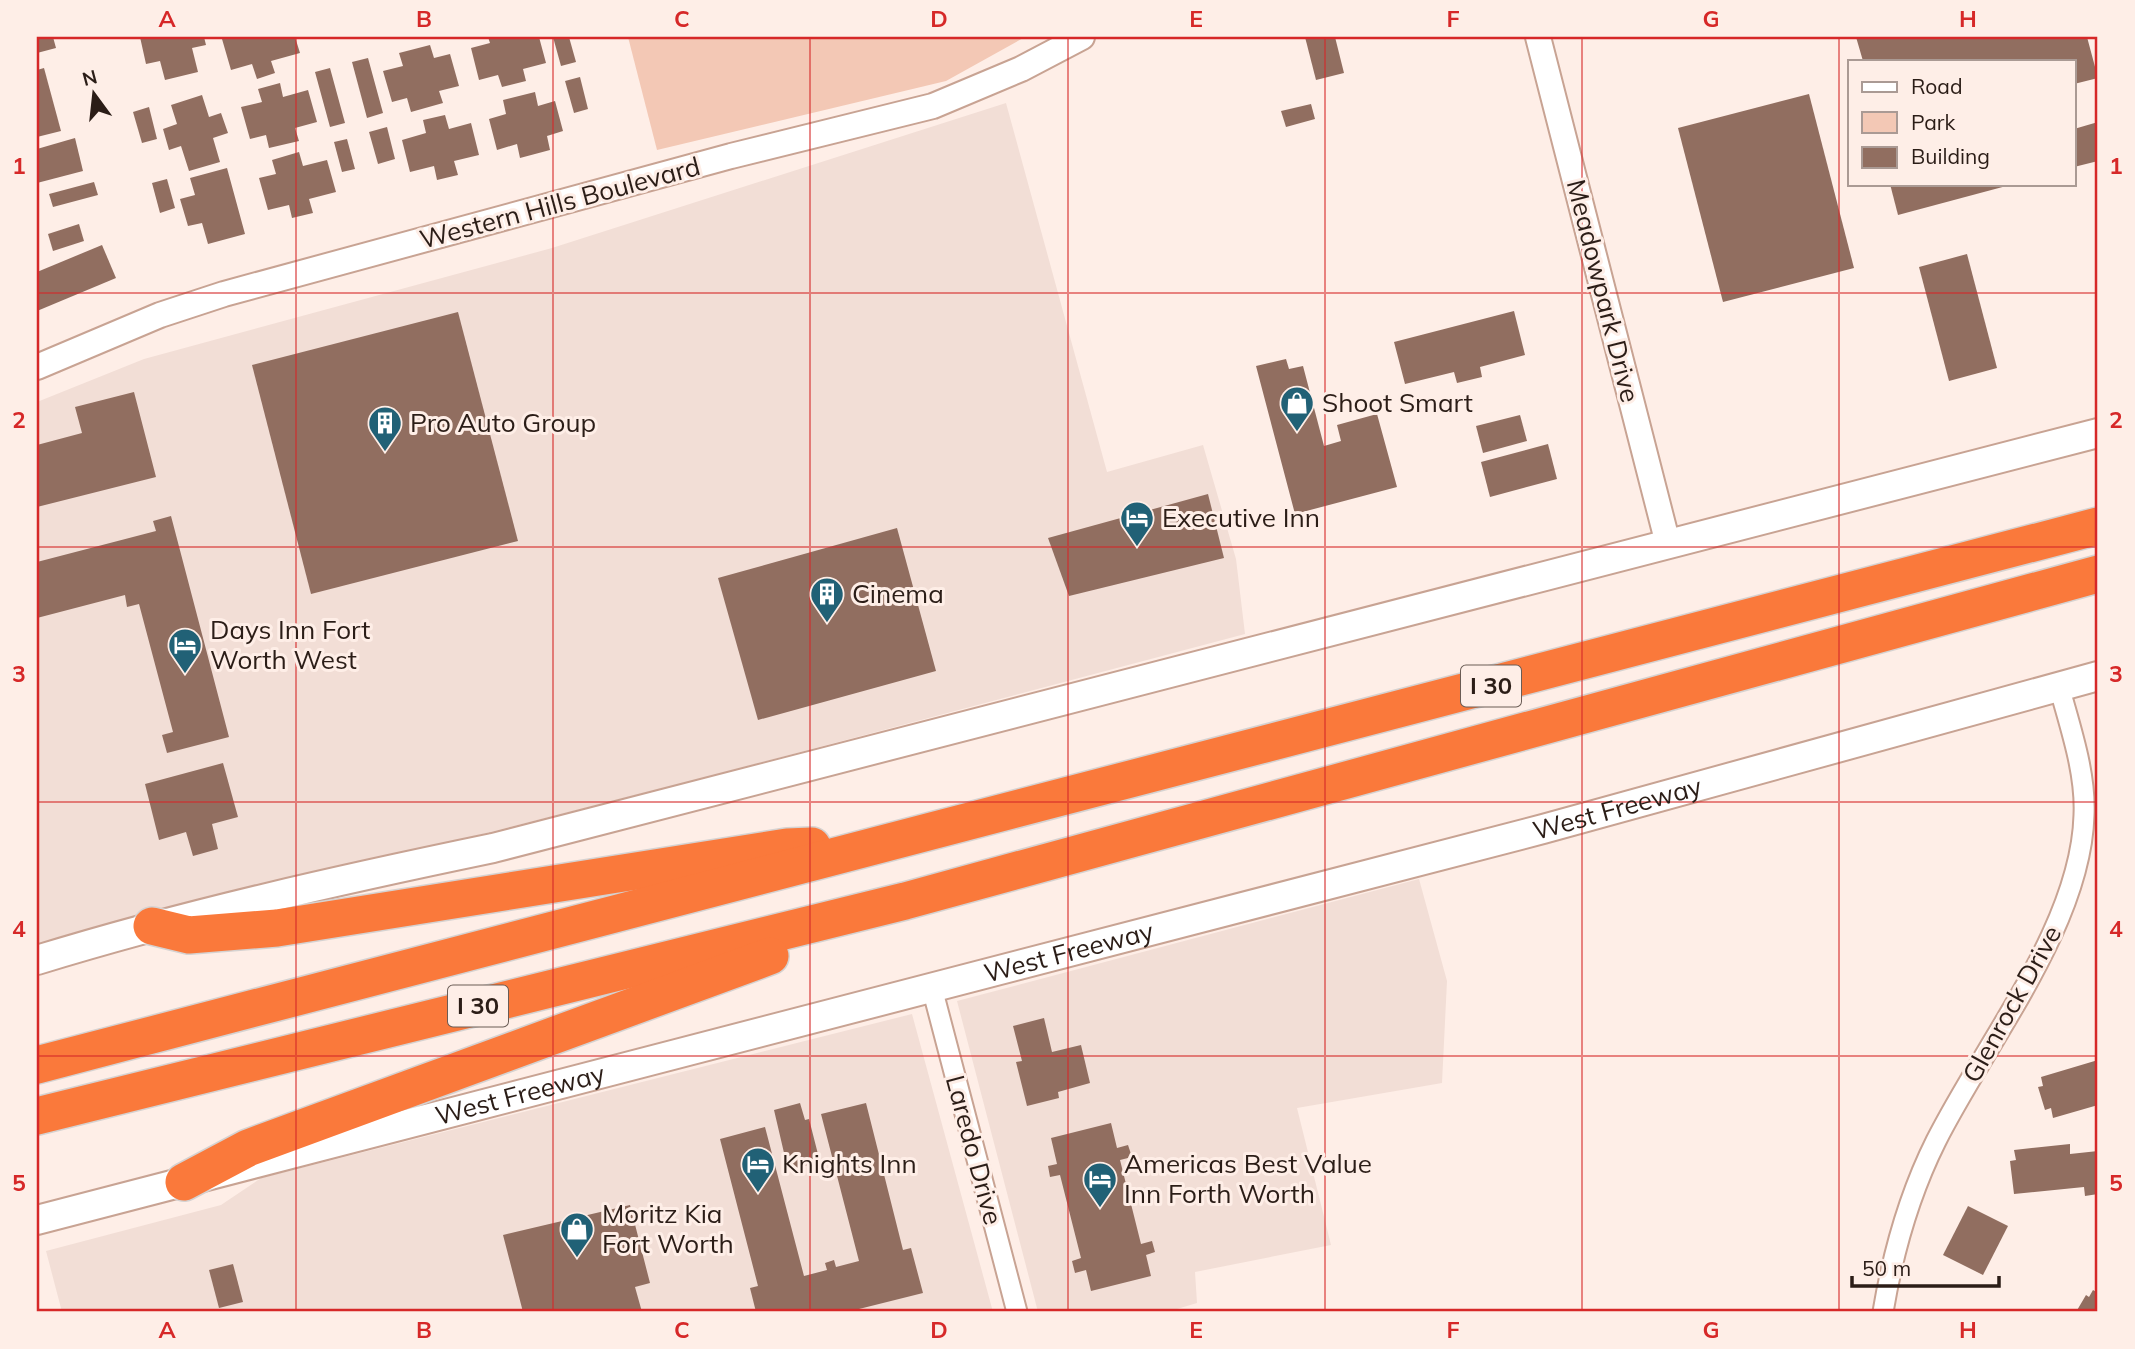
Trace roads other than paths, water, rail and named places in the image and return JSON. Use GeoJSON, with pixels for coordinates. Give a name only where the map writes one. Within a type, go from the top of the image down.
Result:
{"type":"FeatureCollection","features":[{"type":"Feature","properties":{"kind":"highway","name":"I 30"},"geometry":{"type":"LineString","coordinates":[[37,1065],[2098,526]]}},
{"type":"Feature","properties":{"kind":"highway","name":"I 30"},"geometry":{"type":"LineString","coordinates":[[44,1114],[905,901],[2098,574]]}},
{"type":"Feature","properties":{"kind":"highway"},"geometry":{"type":"LineString","coordinates":[[152,926],[189,935],[277,928],[787,846],[883,845]]}},
{"type":"Feature","properties":{"kind":"highway"},"geometry":{"type":"LineString","coordinates":[[184,1182],[248,1148],[743,965],[837,936],[905,901]]}},
{"type":"Feature","properties":{"kind":"main road"},"geometry":{"type":"LineString","coordinates":[[37,960],[152,926],[305,887],[492,848],[2098,433]]}},
{"type":"Feature","properties":{"kind":"main road","name":"West Freeway"},"geometry":{"type":"LineString","coordinates":[[37,1220],[1530,832],[2098,676]]}},
{"type":"Feature","properties":{"kind":"street","name":"Western Hills Boulevard"},"geometry":{"type":"LineString","coordinates":[[37,367],[160,315],[224,294],[731,156],[933,106],[1021,69],[1082,37]]}},
{"type":"Feature","properties":{"kind":"street","name":"Meadowpark Drive"},"geometry":{"type":"LineString","coordinates":[[1538,37],[1668,544]]}},
{"type":"Feature","properties":{"kind":"street","name":"Glenrock Drive"},"geometry":{"type":"LineString","coordinates":[[1883,1312],[1901,1227],[1915,1187],[1937,1140],[2054,930],[2080,857],[2085,815],[2082,782],[2059,686]]}},
{"type":"Feature","properties":{"kind":"street","name":"Laredo Drive"},"geometry":{"type":"LineString","coordinates":[[932,988],[1017,1312]]}},
{"type":"Feature","properties":{"kind":"place","name":"Shoot Smart"},"geometry":{"type":"Point","coordinates":[1297,433]}},
{"type":"Feature","properties":{"kind":"place","name":"Pro Auto Group"},"geometry":{"type":"Point","coordinates":[385,453]}},
{"type":"Feature","properties":{"kind":"place","name":"Executive Inn"},"geometry":{"type":"Point","coordinates":[1137,548]}},
{"type":"Feature","properties":{"kind":"place","name":"Cinema"},"geometry":{"type":"Point","coordinates":[827,624]}},
{"type":"Feature","properties":{"kind":"place","name":"Days Inn Fort Worth West"},"geometry":{"type":"Point","coordinates":[185,675]}},
{"type":"Feature","properties":{"kind":"place","name":"Knights Inn"},"geometry":{"type":"Point","coordinates":[758,1194]}},
{"type":"Feature","properties":{"kind":"place","name":"Americas Best Value Inn Forth Worth"},"geometry":{"type":"Point","coordinates":[1100,1209]}},
{"type":"Feature","properties":{"kind":"place","name":"Moritz Kia Fort Worth"},"geometry":{"type":"Point","coordinates":[577,1259]}}]}
